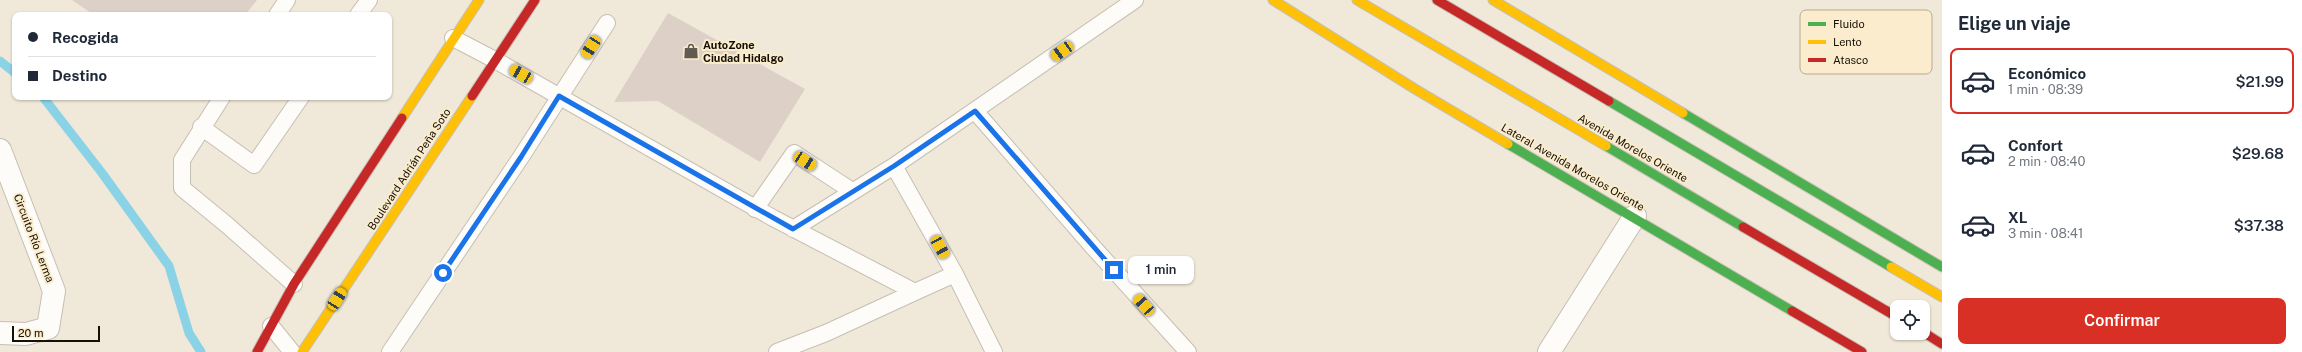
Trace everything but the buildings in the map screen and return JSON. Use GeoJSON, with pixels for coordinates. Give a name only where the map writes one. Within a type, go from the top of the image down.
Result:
{"type":"FeatureCollection","features":[{"type":"Feature","properties":{"kind":"main road"},"geometry":{"type":"LineString","coordinates":[[257,352],[294,284],[452,38],[479,0]]}},
{"type":"Feature","properties":{"kind":"main road","name":"Boulevard Adrián Peña Soto"},"geometry":{"type":"LineString","coordinates":[[302,352],[535,0]]}},
{"type":"Feature","properties":{"kind":"main road","name":"Lateral Avenida Morelos Oriente"},"geometry":{"type":"LineString","coordinates":[[1273,0],[1415,89],[1634,216],[1862,352]]}},
{"type":"Feature","properties":{"kind":"main road","name":"Avenida Morelos Oriente"},"geometry":{"type":"LineString","coordinates":[[1357,0],[1890,313]]}},
{"type":"Feature","properties":{"kind":"main road"},"geometry":{"type":"LineString","coordinates":[[1437,0],[1942,297]]}},
{"type":"Feature","properties":{"kind":"main road"},"geometry":{"type":"LineString","coordinates":[[1493,0],[1942,267]]}},
{"type":"Feature","properties":{"kind":"main road"},"geometry":{"type":"LineString","coordinates":[[1930,336],[1942,344]]}},
{"type":"Feature","properties":{"kind":"street","name":"Circuito Río Lerma"},"geometry":{"type":"LineString","coordinates":[[0,150],[54,291],[48,328],[26,334],[0,333]]}},
{"type":"Feature","properties":{"kind":"street"},"geometry":{"type":"LineString","coordinates":[[1549,352],[1634,216]]}},
{"type":"Feature","properties":{"kind":"lane"},"geometry":{"type":"LineString","coordinates":[[279,12],[287,0]]}},
{"type":"Feature","properties":{"kind":"lane"},"geometry":{"type":"LineString","coordinates":[[360,12],[369,0]]}},
{"type":"Feature","properties":{"kind":"lane"},"geometry":{"type":"LineString","coordinates":[[793,229],[894,166],[1136,0]]}},
{"type":"Feature","properties":{"kind":"lane"},"geometry":{"type":"LineString","coordinates":[[390,352],[521,157],[607,23]]}},
{"type":"Feature","properties":{"kind":"lane"},"geometry":{"type":"LineString","coordinates":[[452,38],[496,60],[755,209],[915,292]]}},
{"type":"Feature","properties":{"kind":"lane"},"geometry":{"type":"LineString","coordinates":[[220,100],[201,127],[182,160],[182,188],[294,284]]}},
{"type":"Feature","properties":{"kind":"lane"},"geometry":{"type":"LineString","coordinates":[[201,127],[254,165],[299,100]]}},
{"type":"Feature","properties":{"kind":"lane"},"geometry":{"type":"LineString","coordinates":[[975,111],[1093,247],[1188,352]]}},
{"type":"Feature","properties":{"kind":"lane"},"geometry":{"type":"LineString","coordinates":[[755,209],[794,153],[852,191]]}},
{"type":"Feature","properties":{"kind":"lane"},"geometry":{"type":"LineString","coordinates":[[894,166],[955,274],[994,352]]}},
{"type":"Feature","properties":{"kind":"lane"},"geometry":{"type":"LineString","coordinates":[[777,352],[826,334],[955,274]]}},
{"type":"Feature","properties":{"kind":"lane"},"geometry":{"type":"LineString","coordinates":[[271,326],[292,352]]}},
{"type":"Feature","properties":{"kind":"waterway"},"geometry":{"type":"LineString","coordinates":[[0,61],[12,71]]}},
{"type":"Feature","properties":{"kind":"waterway"},"geometry":{"type":"LineString","coordinates":[[45,100],[102,173],[169,266],[189,333],[201,352]]}},
{"type":"Feature","properties":{"kind":"traffic: fast"},"geometry":{"type":"LineString","coordinates":[[1609,101],[1891,267]]}},
{"type":"Feature","properties":{"kind":"traffic: fast"},"geometry":{"type":"LineString","coordinates":[[1683,113],[1942,267]]}},
{"type":"Feature","properties":{"kind":"traffic: fast"},"geometry":{"type":"LineString","coordinates":[[1508,144],[1792,311]]}},
{"type":"Feature","properties":{"kind":"traffic: fast"},"geometry":{"type":"LineString","coordinates":[[1606,146],[1743,227]]}},
{"type":"Feature","properties":{"kind":"traffic: slow"},"geometry":{"type":"LineString","coordinates":[[402,118],[479,0]]}},
{"type":"Feature","properties":{"kind":"traffic: slow"},"geometry":{"type":"LineString","coordinates":[[1273,0],[1415,89],[1508,144]]}},
{"type":"Feature","properties":{"kind":"traffic: slow"},"geometry":{"type":"LineString","coordinates":[[1357,0],[1606,146]]}},
{"type":"Feature","properties":{"kind":"traffic: slow"},"geometry":{"type":"LineString","coordinates":[[1493,0],[1683,113]]}},
{"type":"Feature","properties":{"kind":"traffic: slow"},"geometry":{"type":"LineString","coordinates":[[302,352],[472,96]]}},
{"type":"Feature","properties":{"kind":"traffic: slow"},"geometry":{"type":"LineString","coordinates":[[1891,267],[1942,297]]}},
{"type":"Feature","properties":{"kind":"traffic: jam"},"geometry":{"type":"LineString","coordinates":[[472,96],[535,0]]}},
{"type":"Feature","properties":{"kind":"traffic: jam"},"geometry":{"type":"LineString","coordinates":[[1437,0],[1609,101]]}},
{"type":"Feature","properties":{"kind":"traffic: jam"},"geometry":{"type":"LineString","coordinates":[[257,352],[294,284],[402,118]]}},
{"type":"Feature","properties":{"kind":"traffic: jam"},"geometry":{"type":"LineString","coordinates":[[1743,227],[1890,313]]}},
{"type":"Feature","properties":{"kind":"traffic: jam"},"geometry":{"type":"LineString","coordinates":[[1792,311],[1862,352]]}},
{"type":"Feature","properties":{"kind":"traffic: jam"},"geometry":{"type":"LineString","coordinates":[[1930,336],[1942,344]]}},
{"type":"Feature","properties":{"kind":"place","name":"AutoZone Ciudad Hidalgo"},"geometry":{"type":"Point","coordinates":[691,51]}},
{"type":"Feature","properties":{"kind":"route"},"geometry":{"type":"LineString","coordinates":[[443,273],[521,157],[559,96],[764,214],[793,229],[894,166],[975,111],[1114,270]]}}]}
